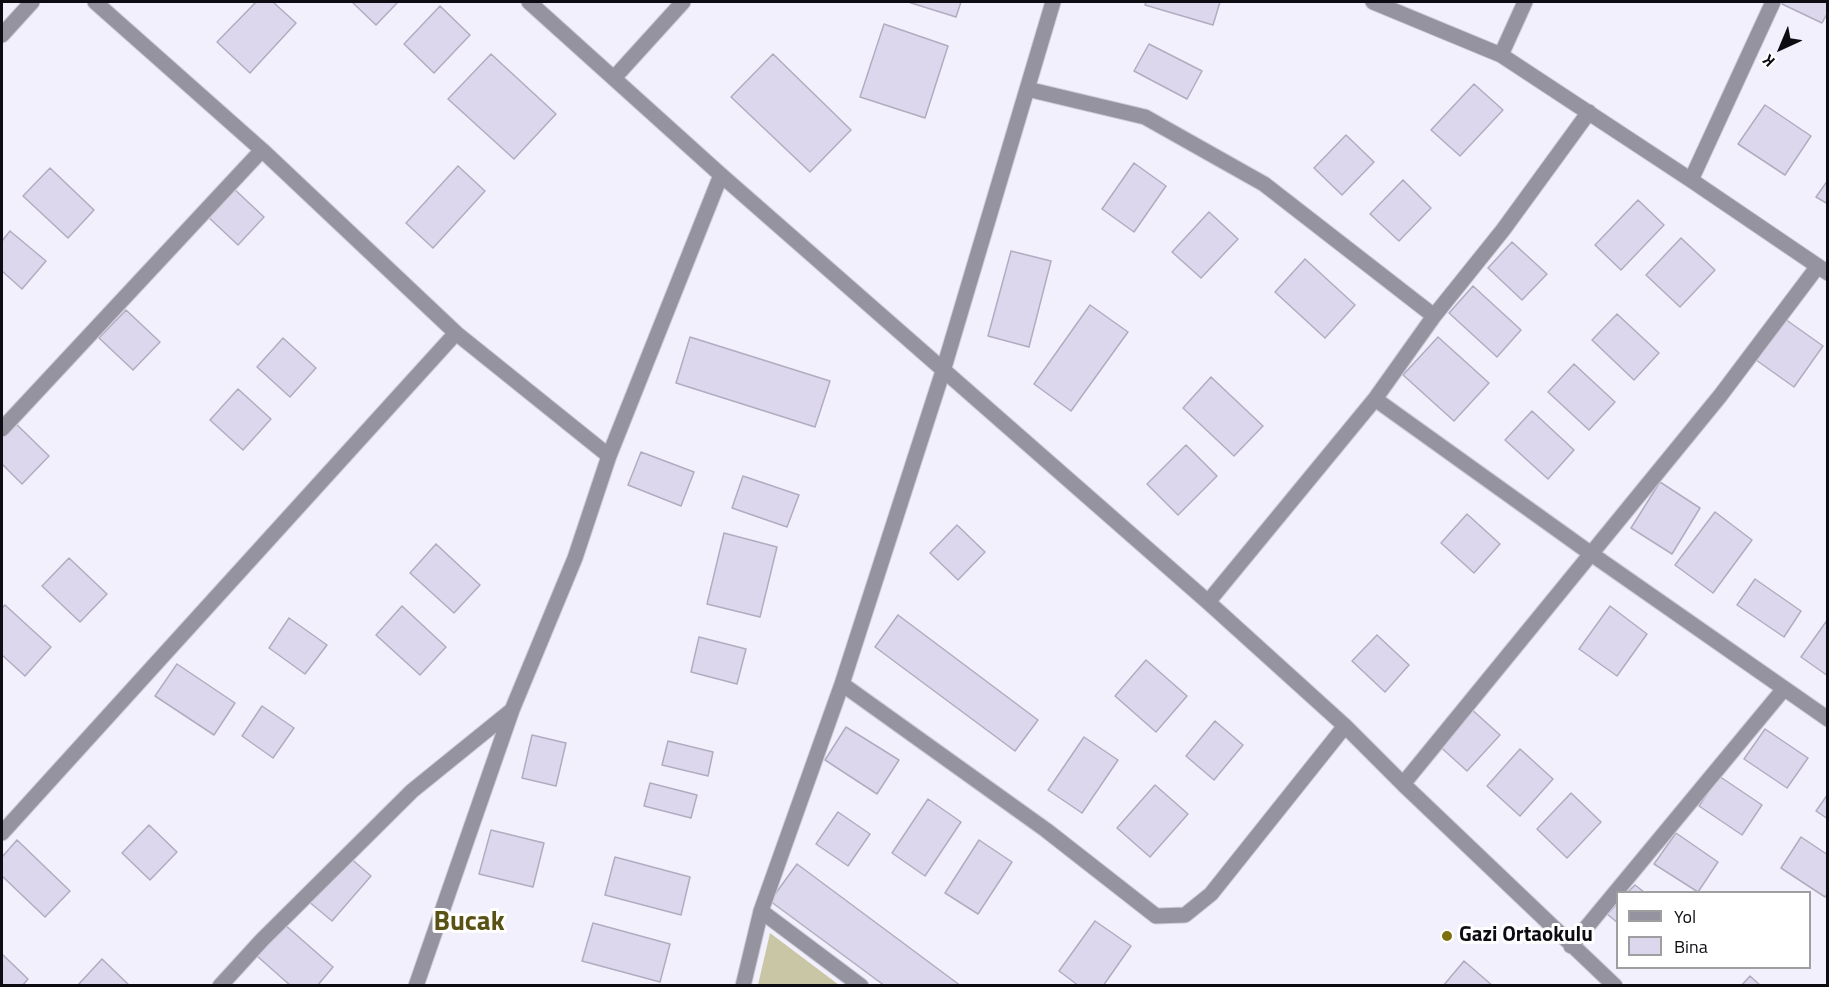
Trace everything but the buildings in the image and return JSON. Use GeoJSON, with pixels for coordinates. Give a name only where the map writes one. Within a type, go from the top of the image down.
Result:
{"type":"FeatureCollection","features":[{"type":"Feature","properties":{"kind":"street"},"geometry":{"type":"LineString","coordinates":[[2,35],[32,2]]}},
{"type":"Feature","properties":{"kind":"street"},"geometry":{"type":"LineString","coordinates":[[95,2],[262,150],[456,333],[609,456]]}},
{"type":"Feature","properties":{"kind":"street"},"geometry":{"type":"LineString","coordinates":[[529,2],[721,175],[1208,602],[1345,726],[1615,986]]}},
{"type":"Feature","properties":{"kind":"street"},"geometry":{"type":"LineString","coordinates":[[614,78],[683,2]]}},
{"type":"Feature","properties":{"kind":"street"},"geometry":{"type":"LineString","coordinates":[[743,986],[761,911],[842,684],[943,370],[1053,2]]}},
{"type":"Feature","properties":{"kind":"street"},"geometry":{"type":"LineString","coordinates":[[1373,2],[1501,55],[1822,269],[1403,784]]}},
{"type":"Feature","properties":{"kind":"street"},"geometry":{"type":"LineString","coordinates":[[1501,55],[1525,2]]}},
{"type":"Feature","properties":{"kind":"street"},"geometry":{"type":"LineString","coordinates":[[1690,180],[1773,2]]}},
{"type":"Feature","properties":{"kind":"street"},"geometry":{"type":"LineString","coordinates":[[1027,89],[1145,117],[1264,184],[1434,316]]}},
{"type":"Feature","properties":{"kind":"street"},"geometry":{"type":"LineString","coordinates":[[1208,602],[1375,399],[1434,316],[1503,230],[1589,112]]}},
{"type":"Feature","properties":{"kind":"street"},"geometry":{"type":"LineString","coordinates":[[2,429],[262,150]]}},
{"type":"Feature","properties":{"kind":"street"},"geometry":{"type":"LineString","coordinates":[[416,986],[512,710],[575,558],[609,456],[721,175]]}},
{"type":"Feature","properties":{"kind":"street"},"geometry":{"type":"LineString","coordinates":[[2,833],[456,333]]}},
{"type":"Feature","properties":{"kind":"street"},"geometry":{"type":"LineString","coordinates":[[1375,399],[1590,554],[1827,719]]}},
{"type":"Feature","properties":{"kind":"street"},"geometry":{"type":"LineString","coordinates":[[842,684],[1046,830],[1156,916],[1185,915],[1211,894],[1345,726]]}},
{"type":"Feature","properties":{"kind":"street"},"geometry":{"type":"LineString","coordinates":[[1617,891],[1783,690]]}},
{"type":"Feature","properties":{"kind":"street"},"geometry":{"type":"LineString","coordinates":[[220,986],[262,940],[412,791],[512,710]]}},
{"type":"Feature","properties":{"kind":"street"},"geometry":{"type":"LineString","coordinates":[[1572,946],[1616,893]]}},
{"type":"Feature","properties":{"kind":"street"},"geometry":{"type":"LineString","coordinates":[[761,911],[861,986]]}},
{"type":"Feature","properties":{"kind":"shaded area"},"geometry":{"type":"Polygon","coordinates":[[[770,933],[839,985],[758,985],[770,933]]]}},
{"type":"Feature","properties":{"kind":"place","name":"Gazi Ortaokulu"},"geometry":{"type":"Point","coordinates":[1447,936]}},
{"type":"Feature","properties":{"kind":"district","name":"Bucak"},"geometry":{"type":"Point","coordinates":[469,923]}}]}
